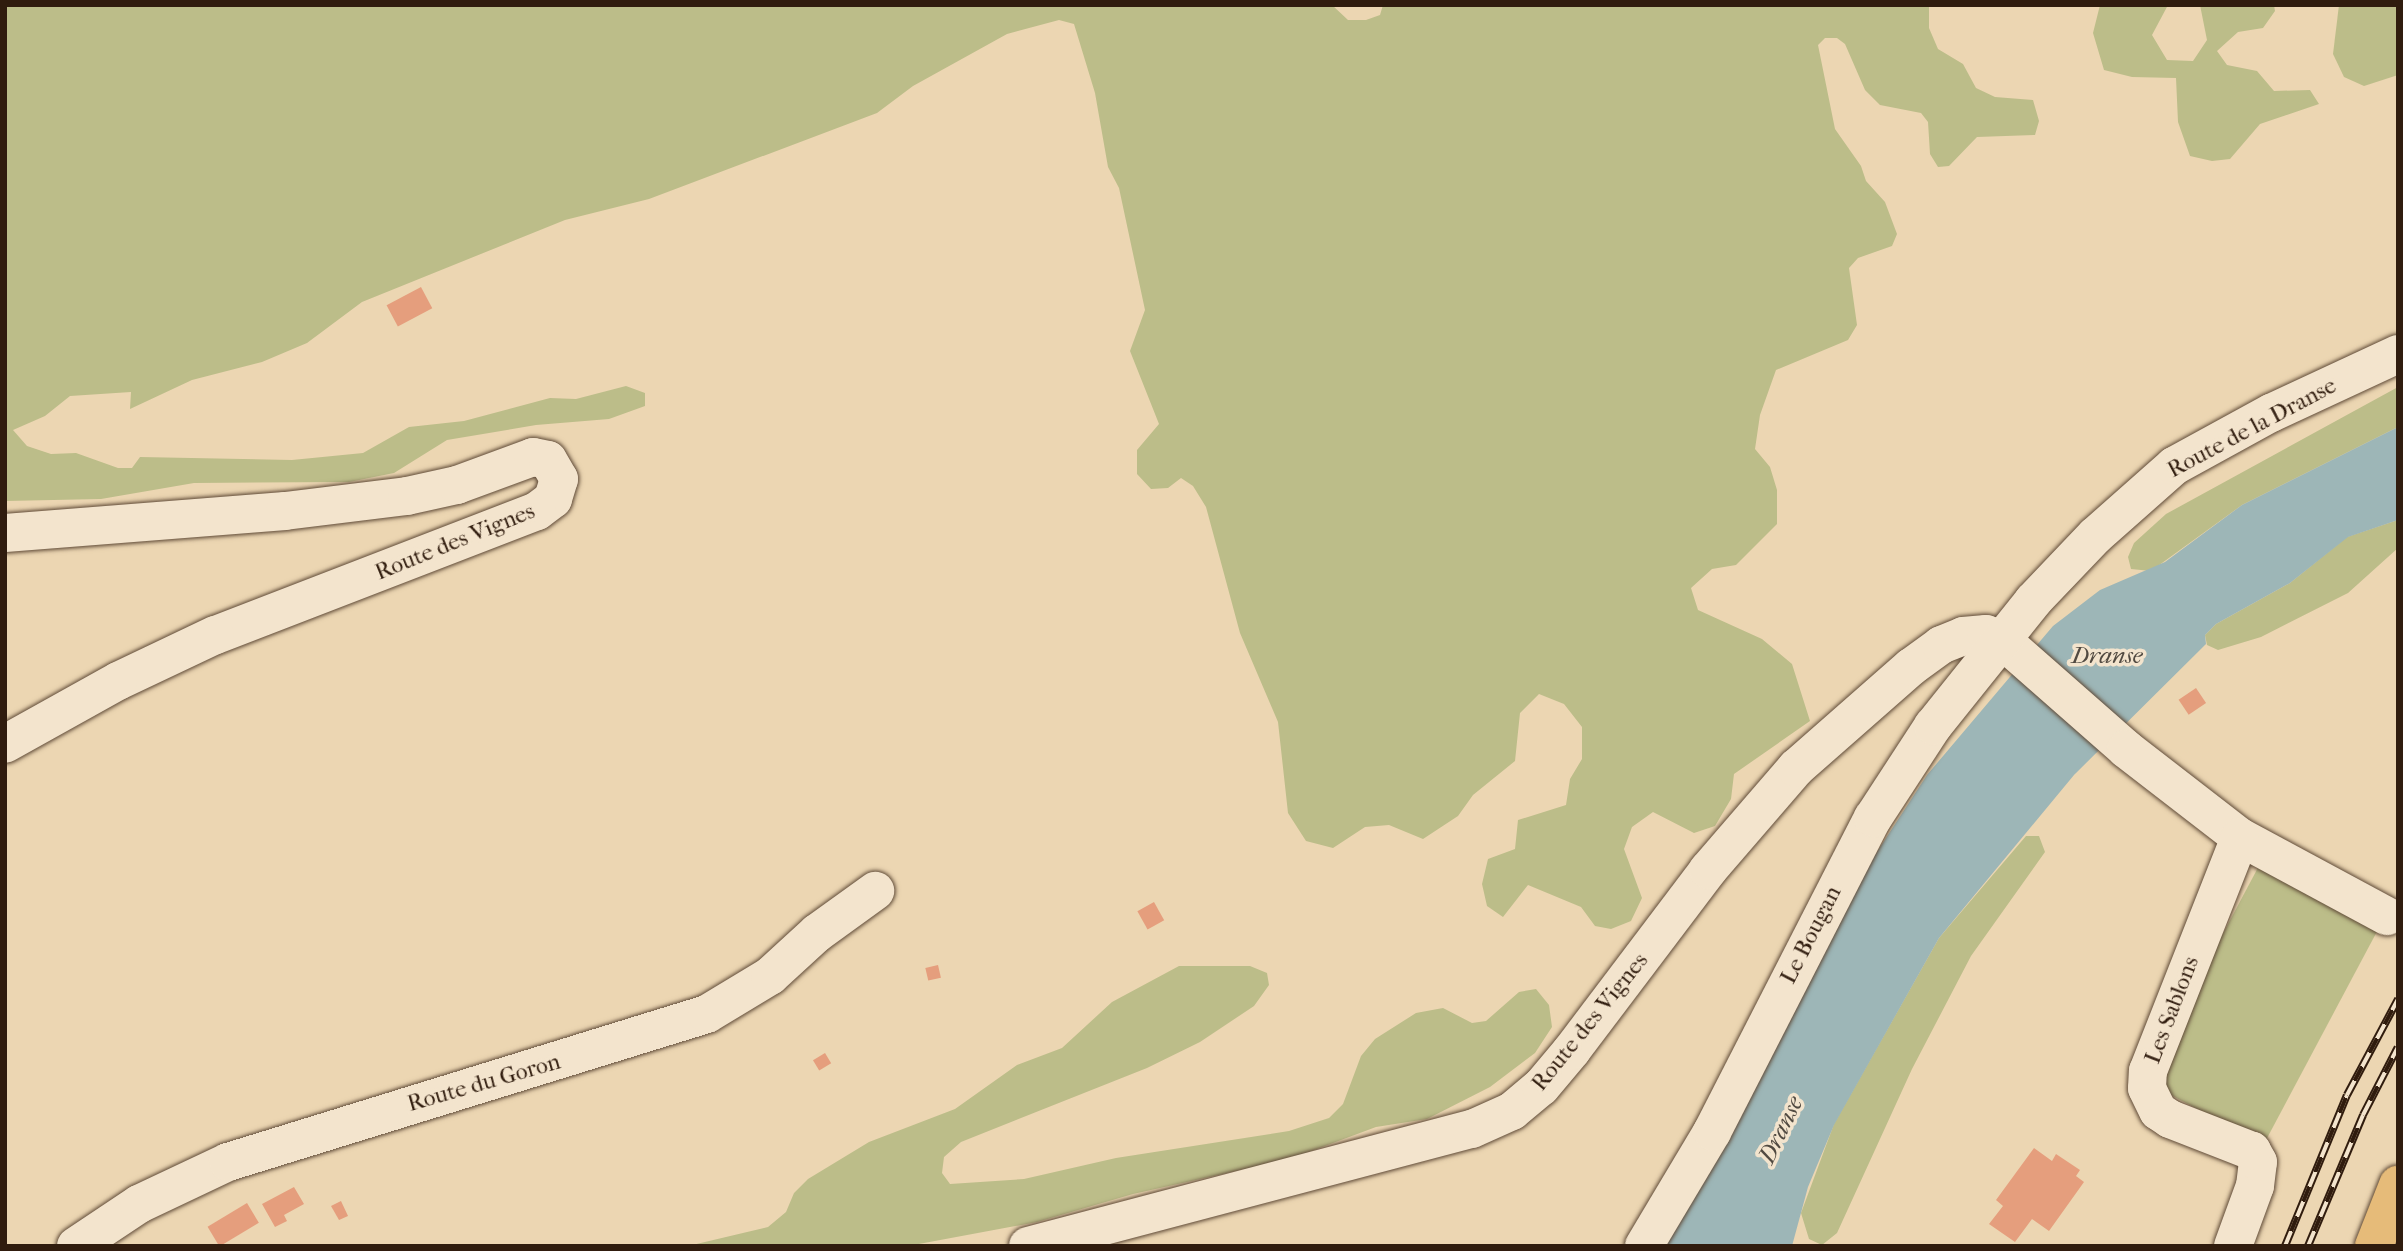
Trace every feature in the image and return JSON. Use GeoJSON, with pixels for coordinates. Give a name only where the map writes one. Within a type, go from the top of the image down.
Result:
{"type":"FeatureCollection","features":[{"type":"Feature","properties":{"kind":"main road"},"geometry":{"type":"LineString","coordinates":[[2374,1246],[2398,1185]]}},
{"type":"Feature","properties":{"kind":"street","name":"Route de la Dranse"},"geometry":{"type":"LineString","coordinates":[[2010,647],[2095,536],[2174,466],[2271,413],[2398,354]]}},
{"type":"Feature","properties":{"kind":"street","name":"Route des Vignes"},"geometry":{"type":"LineString","coordinates":[[5,533],[285,511],[407,496],[457,485],[533,457],[548,460],[559,479],[553,499],[537,511],[215,635],[118,681],[5,744]]}},
{"type":"Feature","properties":{"kind":"street","name":"Route des Vignes"},"geometry":{"type":"LineString","coordinates":[[1028,1246],[1444,1137],[1501,1118],[1541,1087],[1708,870],[1826,738],[1941,645],[1976,634],[2010,647]]}},
{"type":"Feature","properties":{"kind":"street"},"geometry":{"type":"LineString","coordinates":[[2010,647],[2126,749],[2240,837],[2387,916]]}},
{"type":"Feature","properties":{"kind":"street","name":"Le Bougan"},"geometry":{"type":"LineString","coordinates":[[1644,1246],[1712,1132],[1873,818],[1933,726],[2010,647]]}},
{"type":"Feature","properties":{"kind":"street","name":"Les Sablons"},"geometry":{"type":"LineString","coordinates":[[2233,1246],[2255,1186],[2258,1162],[2252,1151],[2170,1119],[2158,1111],[2147,1088],[2148,1071],[2240,837]]}},
{"type":"Feature","properties":{"kind":"street","name":"Route du Goron"},"geometry":{"type":"LineString","coordinates":[[76,1246],[139,1204],[228,1162],[707,1014],[770,976],[817,933],[875,891]]}},
{"type":"Feature","properties":{"kind":"green space"},"geometry":{"type":"Polygon","coordinates":[[[5,5],[1332,5],[1348,20],[1366,20],[1380,15],[1383,5],[1929,5],[1929,28],[1938,49],[1963,64],[1976,88],[1995,97],[2033,100],[2039,121],[2035,135],[1977,137],[1949,166],[1938,167],[1930,154],[1928,122],[1921,113],[1880,105],[1865,90],[1845,44],[1837,38],[1825,38],[1818,45],[1835,129],[1861,166],[1866,181],[1885,202],[1897,234],[1892,246],[1858,258],[1849,268],[1857,325],[1848,340],[1776,370],[1760,415],[1755,449],[1770,467],[1777,490],[1777,524],[1736,565],[1712,569],[1691,588],[1698,610],[1762,639],[1792,664],[1810,721],[1734,774],[1731,799],[1715,826],[1694,833],[1653,812],[1632,827],[1624,849],[1642,898],[1631,921],[1611,929],[1595,926],[1581,907],[1528,885],[1503,917],[1487,906],[1482,884],[1488,859],[1515,849],[1518,820],[1566,805],[1570,779],[1582,759],[1582,727],[1564,704],[1539,694],[1520,713],[1515,761],[1473,795],[1458,816],[1423,839],[1389,825],[1365,827],[1333,848],[1306,841],[1288,813],[1278,722],[1240,633],[1206,507],[1193,486],[1181,478],[1168,488],[1151,489],[1137,474],[1137,450],[1159,424],[1130,351],[1145,310],[1119,188],[1108,167],[1095,93],[1074,24],[1059,20],[1007,34],[913,86],[877,113],[649,199],[565,220],[362,302],[307,343],[262,362],[192,380],[130,409],[131,392],[70,396],[45,416],[13,430],[27,446],[51,454],[76,453],[118,468],[132,468],[140,457],[292,460],[363,453],[409,427],[464,421],[550,398],[576,399],[626,386],[645,393],[645,406],[609,419],[536,425],[447,440],[394,473],[349,482],[194,483],[101,499],[5,501],[5,5]]]}},
{"type":"Feature","properties":{"kind":"green space"},"geometry":{"type":"Polygon","coordinates":[[[2100,5],[2168,5],[2152,35],[2167,60],[2193,61],[2207,40],[2200,5],[2274,5],[2275,11],[2263,28],[2238,32],[2217,51],[2227,65],[2257,71],[2274,91],[2310,90],[2319,104],[2260,124],[2230,159],[2212,161],[2190,156],[2178,122],[2176,78],[2132,77],[2104,70],[2093,33],[2100,5]]]}},
{"type":"Feature","properties":{"kind":"green space"},"geometry":{"type":"Polygon","coordinates":[[[2339,5],[2398,5],[2398,75],[2364,86],[2344,77],[2333,54],[2339,5]]]}},
{"type":"Feature","properties":{"kind":"green space"},"geometry":{"type":"Polygon","coordinates":[[[2398,387],[2398,427],[2242,505],[2151,571],[2131,569],[2128,557],[2134,543],[2166,514],[2398,387]]]}},
{"type":"Feature","properties":{"kind":"green space"},"geometry":{"type":"Polygon","coordinates":[[[2398,520],[2398,548],[2348,593],[2261,637],[2218,650],[2207,645],[2205,635],[2216,624],[2290,583],[2347,537],[2398,520]]]}},
{"type":"Feature","properties":{"kind":"green space"},"geometry":{"type":"Polygon","coordinates":[[[2026,836],[2039,836],[2045,852],[1971,956],[1912,1069],[1837,1233],[1822,1245],[1809,1239],[1801,1213],[1834,1124],[1939,938],[2026,836]]]}},
{"type":"Feature","properties":{"kind":"green space"},"geometry":{"type":"Polygon","coordinates":[[[2261,862],[2380,925],[2264,1144],[2145,1081],[2261,862]]]}},
{"type":"Feature","properties":{"kind":"green space"},"geometry":{"type":"Polygon","coordinates":[[[1179,966],[1250,966],[1267,973],[1269,985],[1254,1006],[1200,1042],[1147,1068],[961,1142],[944,1157],[942,1173],[950,1184],[1024,1179],[1116,1158],[1289,1131],[1329,1118],[1343,1104],[1361,1056],[1375,1039],[1416,1013],[1443,1008],[1472,1023],[1486,1021],[1519,992],[1536,989],[1549,1005],[1552,1027],[1535,1053],[1490,1087],[1427,1119],[1376,1127],[1290,1159],[1133,1194],[1037,1222],[908,1246],[688,1246],[768,1227],[786,1212],[794,1193],[808,1179],[869,1142],[955,1109],[1017,1065],[1062,1048],[1112,1002],[1179,966]]]}},
{"type":"Feature","properties":{"kind":"water","name":"Dranse"},"geometry":{"type":"Polygon","coordinates":[[[2398,427],[2398,520],[2348,537],[2290,583],[2216,624],[2205,635],[2206,644],[2074,775],[1939,938],[1834,1125],[1808,1187],[1792,1246],[1665,1246],[1721,1151],[1856,884],[1927,775],[2053,626],[2100,590],[2165,562],[2242,505],[2398,427]]]}},
{"type":"Feature","properties":{"kind":"building"},"geometry":{"type":"Polygon","coordinates":[[[421,287],[432,308],[398,327],[387,305],[421,287]]]}},
{"type":"Feature","properties":{"kind":"building"},"geometry":{"type":"Polygon","coordinates":[[[2196,688],[2206,703],[2189,715],[2179,700],[2196,688]]]}},
{"type":"Feature","properties":{"kind":"building"},"geometry":{"type":"Polygon","coordinates":[[[1154,902],[1164,920],[1148,930],[1137,911],[1154,902]]]}},
{"type":"Feature","properties":{"kind":"building"},"geometry":{"type":"Polygon","coordinates":[[[938,965],[941,978],[928,981],[925,968],[938,965]]]}},
{"type":"Feature","properties":{"kind":"building"},"geometry":{"type":"Polygon","coordinates":[[[825,1053],[831,1063],[819,1070],[813,1060],[825,1053]]]}},
{"type":"Feature","properties":{"kind":"building"},"geometry":{"type":"Polygon","coordinates":[[[2034,1148],[2052,1161],[2056,1154],[2080,1170],[2076,1176],[2084,1182],[2049,1231],[2032,1219],[2015,1242],[1989,1224],[2003,1206],[1996,1200],[2034,1148]]]}},
{"type":"Feature","properties":{"kind":"building"},"geometry":{"type":"Polygon","coordinates":[[[294,1187],[304,1204],[284,1215],[287,1221],[275,1227],[262,1204],[294,1187]]]}},
{"type":"Feature","properties":{"kind":"building"},"geometry":{"type":"Polygon","coordinates":[[[341,1201],[348,1216],[339,1220],[331,1206],[341,1201]]]}},
{"type":"Feature","properties":{"kind":"building"},"geometry":{"type":"Polygon","coordinates":[[[247,1203],[259,1223],[220,1246],[208,1227],[247,1203]]]}},
{"type":"Feature","properties":{"kind":"railway"},"geometry":{"type":"LineString","coordinates":[[2285,1246],[2347,1095],[2398,999]]}},
{"type":"Feature","properties":{"kind":"railway"},"geometry":{"type":"LineString","coordinates":[[2308,1246],[2363,1115],[2398,1047]]}}]}
